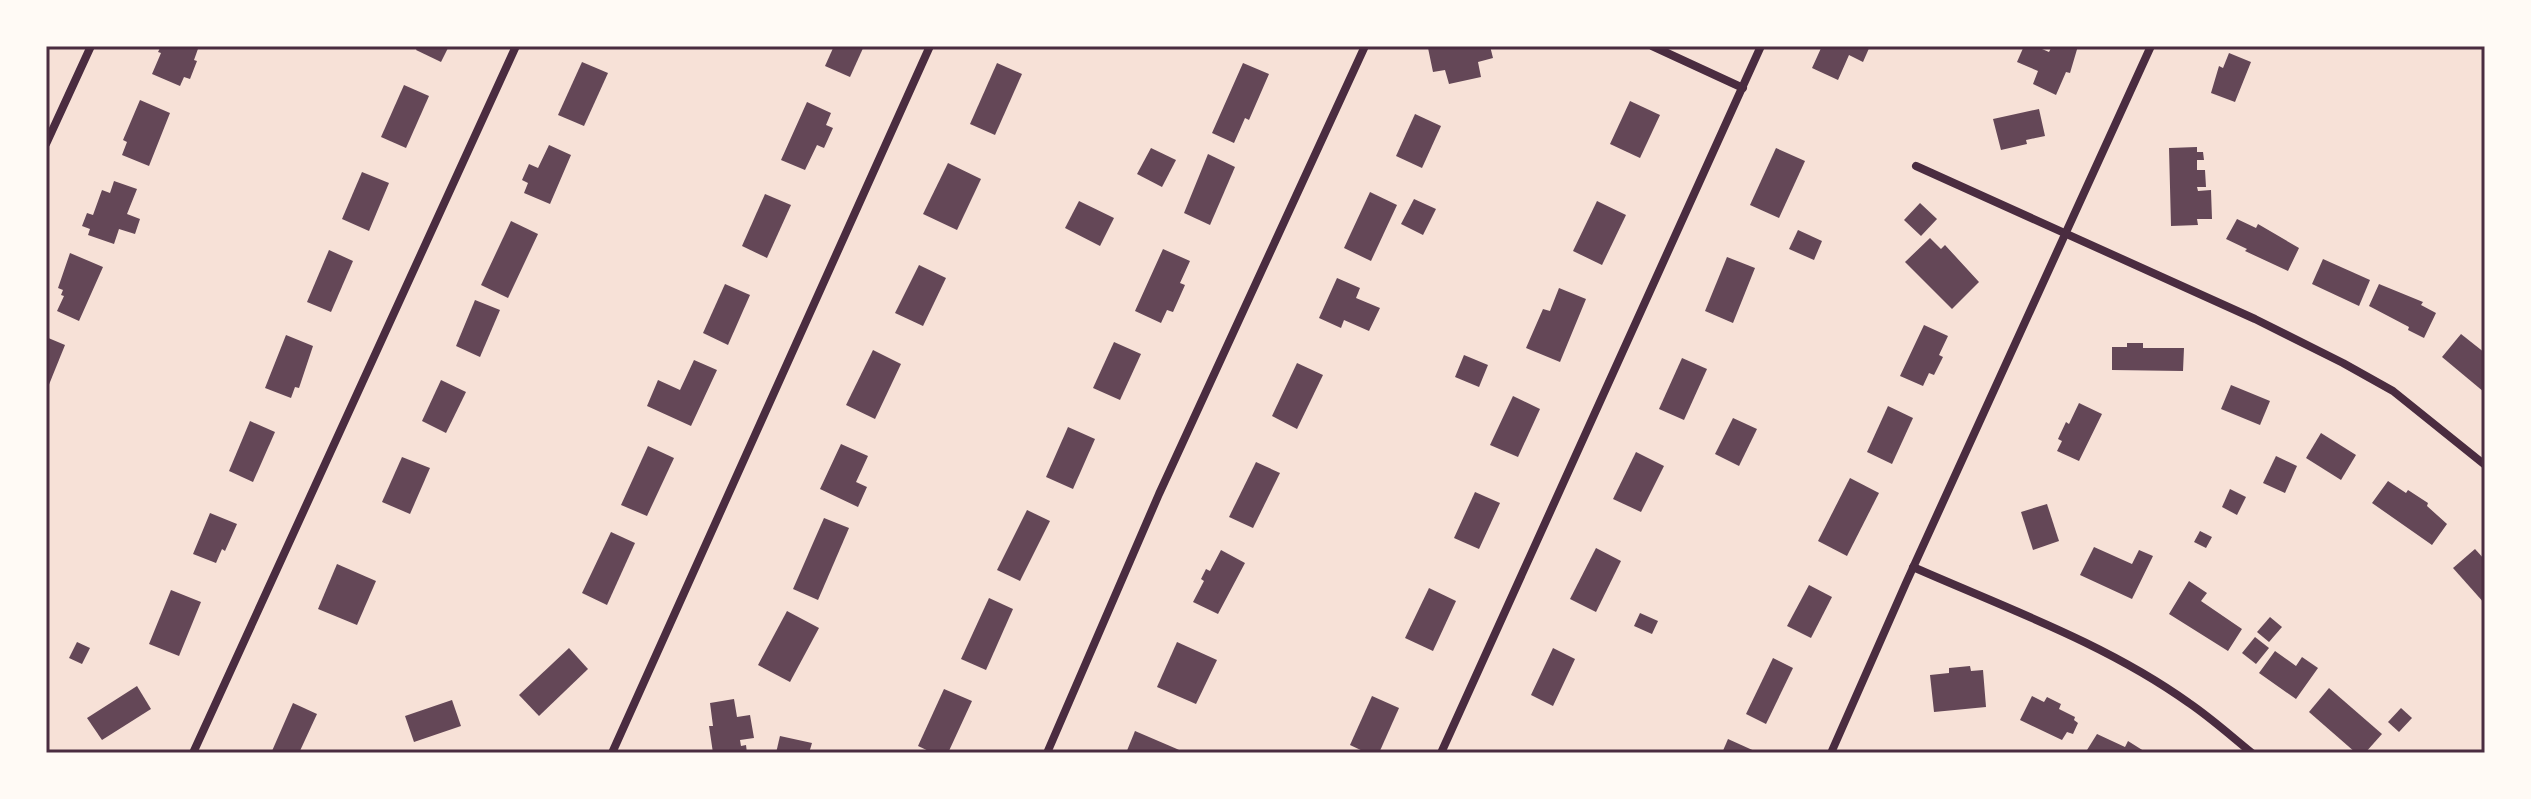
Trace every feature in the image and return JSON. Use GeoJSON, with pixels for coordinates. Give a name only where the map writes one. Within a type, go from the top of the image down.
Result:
{"type":"FeatureCollection","features":[{"type":"Feature","properties":{"kind":"street"},"geometry":{"type":"LineString","coordinates":[[46,144],[91,46]]}},
{"type":"Feature","properties":{"kind":"street"},"geometry":{"type":"LineString","coordinates":[[193,753],[516,46]]}},
{"type":"Feature","properties":{"kind":"street"},"geometry":{"type":"LineString","coordinates":[[612,753],[634,698],[930,46]]}},
{"type":"Feature","properties":{"kind":"street"},"geometry":{"type":"LineString","coordinates":[[1047,753],[1159,494],[1365,46]]}},
{"type":"Feature","properties":{"kind":"street"},"geometry":{"type":"LineString","coordinates":[[1652,46],[1743,88]]}},
{"type":"Feature","properties":{"kind":"street"},"geometry":{"type":"LineString","coordinates":[[1441,753],[1761,46]]}},
{"type":"Feature","properties":{"kind":"street"},"geometry":{"type":"LineString","coordinates":[[1831,753],[2151,46]]}},
{"type":"Feature","properties":{"kind":"street"},"geometry":{"type":"LineString","coordinates":[[1916,166],[2255,319],[2343,363],[2393,391],[2485,465]]}},
{"type":"Feature","properties":{"kind":"street"},"geometry":{"type":"LineString","coordinates":[[1913,567],[2079,641],[2148,676],[2189,702],[2252,753]]}},
{"type":"Feature","properties":{"kind":"building"},"geometry":{"type":"Polygon","coordinates":[[[161,46],[199,46],[190,79],[184,77],[180,86],[152,74],[161,46]]]}},
{"type":"Feature","properties":{"kind":"building"},"geometry":{"type":"Polygon","coordinates":[[[418,46],[449,46],[441,62],[416,50],[418,46]]]}},
{"type":"Feature","properties":{"kind":"building"},"geometry":{"type":"Polygon","coordinates":[[[834,46],[864,46],[850,77],[825,66],[834,46]]]}},
{"type":"Feature","properties":{"kind":"building"},"geometry":{"type":"Polygon","coordinates":[[[1490,46],[1493,58],[1478,62],[1481,77],[1449,84],[1445,70],[1433,72],[1428,48],[1490,46]]]}},
{"type":"Feature","properties":{"kind":"building"},"geometry":{"type":"Polygon","coordinates":[[[1822,46],[1870,46],[1863,62],[1849,55],[1838,80],[1812,68],[1822,46]]]}},
{"type":"Feature","properties":{"kind":"building"},"geometry":{"type":"Polygon","coordinates":[[[2024,46],[2035,46],[2049,52],[2052,46],[2078,46],[2070,73],[2066,72],[2056,95],[2033,84],[2038,71],[2017,62],[2024,46]]]}},
{"type":"Feature","properties":{"kind":"building"},"geometry":{"type":"Polygon","coordinates":[[[2229,53],[2251,62],[2235,102],[2211,93],[2219,66],[2223,68],[2229,53]]]}},
{"type":"Feature","properties":{"kind":"building"},"geometry":{"type":"Polygon","coordinates":[[[582,62],[608,73],[584,126],[558,115],[582,62]]]}},
{"type":"Feature","properties":{"kind":"building"},"geometry":{"type":"Polygon","coordinates":[[[997,63],[1022,74],[995,135],[970,124],[997,63]]]}},
{"type":"Feature","properties":{"kind":"building"},"geometry":{"type":"Polygon","coordinates":[[[1243,63],[1269,74],[1249,120],[1245,118],[1234,143],[1212,133],[1243,63]]]}},
{"type":"Feature","properties":{"kind":"building"},"geometry":{"type":"Polygon","coordinates":[[[404,85],[429,96],[406,148],[381,137],[404,85]]]}},
{"type":"Feature","properties":{"kind":"building"},"geometry":{"type":"Polygon","coordinates":[[[140,100],[170,113],[149,166],[122,155],[127,142],[123,140],[140,100]]]}},
{"type":"Feature","properties":{"kind":"building"},"geometry":{"type":"Polygon","coordinates":[[[1630,101],[1660,115],[1640,158],[1610,144],[1630,101]]]}},
{"type":"Feature","properties":{"kind":"building"},"geometry":{"type":"Polygon","coordinates":[[[807,102],[831,113],[826,125],[833,128],[824,148],[817,145],[805,170],[781,160],[807,102]]]}},
{"type":"Feature","properties":{"kind":"building"},"geometry":{"type":"Polygon","coordinates":[[[2039,109],[2045,136],[2001,150],[1993,119],[2039,109]]]}},
{"type":"Feature","properties":{"kind":"building"},"geometry":{"type":"Polygon","coordinates":[[[1415,114],[1441,126],[1422,168],[1396,156],[1415,114]]]}},
{"type":"Feature","properties":{"kind":"building"},"geometry":{"type":"Polygon","coordinates":[[[549,145],[571,155],[550,204],[524,193],[528,183],[522,180],[529,164],[538,168],[549,145]]]}},
{"type":"Feature","properties":{"kind":"building"},"geometry":{"type":"Polygon","coordinates":[[[2197,147],[2197,152],[2203,152],[2204,160],[2197,160],[2197,170],[2205,170],[2206,187],[2197,187],[2198,191],[2211,190],[2212,219],[2197,219],[2198,225],[2171,226],[2169,148],[2197,147]]]}},
{"type":"Feature","properties":{"kind":"building"},"geometry":{"type":"Polygon","coordinates":[[[1151,148],[1176,160],[1162,187],[1137,174],[1151,148]]]}},
{"type":"Feature","properties":{"kind":"building"},"geometry":{"type":"Polygon","coordinates":[[[1776,148],[1805,161],[1779,218],[1750,205],[1776,148]]]}},
{"type":"Feature","properties":{"kind":"building"},"geometry":{"type":"Polygon","coordinates":[[[1208,154],[1235,167],[1210,225],[1184,213],[1208,154]]]}},
{"type":"Feature","properties":{"kind":"building"},"geometry":{"type":"Polygon","coordinates":[[[948,163],[981,179],[957,230],[923,214],[948,163]]]}},
{"type":"Feature","properties":{"kind":"building"},"geometry":{"type":"Polygon","coordinates":[[[362,172],[389,183],[369,231],[342,219],[362,172]]]}},
{"type":"Feature","properties":{"kind":"building"},"geometry":{"type":"Polygon","coordinates":[[[114,181],[137,189],[127,214],[140,219],[135,234],[119,229],[114,244],[88,235],[90,229],[82,226],[87,213],[93,215],[102,190],[110,193],[114,181]]]}},
{"type":"Feature","properties":{"kind":"building"},"geometry":{"type":"Polygon","coordinates":[[[1370,192],[1397,205],[1371,261],[1344,248],[1370,192]]]}},
{"type":"Feature","properties":{"kind":"building"},"geometry":{"type":"Polygon","coordinates":[[[765,194],[791,205],[767,258],[742,246],[765,194]]]}},
{"type":"Feature","properties":{"kind":"building"},"geometry":{"type":"Polygon","coordinates":[[[1414,199],[1436,209],[1423,235],[1401,224],[1414,199]]]}},
{"type":"Feature","properties":{"kind":"building"},"geometry":{"type":"Polygon","coordinates":[[[1079,201],[1114,218],[1100,246],[1065,228],[1079,201]]]}},
{"type":"Feature","properties":{"kind":"building"},"geometry":{"type":"Polygon","coordinates":[[[1597,201],[1626,215],[1602,265],[1573,251],[1597,201]]]}},
{"type":"Feature","properties":{"kind":"building"},"geometry":{"type":"Polygon","coordinates":[[[1920,203],[1937,219],[1921,236],[1904,220],[1920,203]]]}},
{"type":"Feature","properties":{"kind":"building"},"geometry":{"type":"Polygon","coordinates":[[[2237,219],[2256,228],[2258,224],[2299,248],[2288,271],[2226,239],[2237,219]]]}},
{"type":"Feature","properties":{"kind":"building"},"geometry":{"type":"Polygon","coordinates":[[[511,221],[538,234],[508,298],[481,285],[511,221]]]}},
{"type":"Feature","properties":{"kind":"building"},"geometry":{"type":"Polygon","coordinates":[[[1798,230],[1822,241],[1814,260],[1789,249],[1798,230]]]}},
{"type":"Feature","properties":{"kind":"building"},"geometry":{"type":"Polygon","coordinates":[[[1930,238],[1941,249],[1945,245],[1979,282],[1952,309],[1905,262],[1930,238]]]}},
{"type":"Feature","properties":{"kind":"building"},"geometry":{"type":"Polygon","coordinates":[[[1163,249],[1190,261],[1180,283],[1185,285],[1173,312],[1167,310],[1161,323],[1135,311],[1163,249]]]}},
{"type":"Feature","properties":{"kind":"building"},"geometry":{"type":"Polygon","coordinates":[[[329,250],[353,261],[331,312],[307,302],[329,250]]]}},
{"type":"Feature","properties":{"kind":"building"},"geometry":{"type":"Polygon","coordinates":[[[70,253],[103,267],[79,321],[57,311],[64,296],[61,295],[63,290],[58,288],[70,253]]]}},
{"type":"Feature","properties":{"kind":"building"},"geometry":{"type":"Polygon","coordinates":[[[1727,257],[1755,268],[1733,323],[1705,311],[1727,257]]]}},
{"type":"Feature","properties":{"kind":"building"},"geometry":{"type":"Polygon","coordinates":[[[2323,259],[2370,280],[2359,306],[2312,284],[2323,259]]]}},
{"type":"Feature","properties":{"kind":"building"},"geometry":{"type":"Polygon","coordinates":[[[919,265],[946,278],[923,326],[895,313],[919,265]]]}},
{"type":"Feature","properties":{"kind":"building"},"geometry":{"type":"Polygon","coordinates":[[[1337,278],[1360,288],[1356,298],[1380,308],[1369,331],[1344,320],[1341,328],[1319,318],[1337,278]]]}},
{"type":"Feature","properties":{"kind":"building"},"geometry":{"type":"Polygon","coordinates":[[[725,284],[750,295],[728,345],[703,333],[725,284]]]}},
{"type":"Feature","properties":{"kind":"building"},"geometry":{"type":"Polygon","coordinates":[[[2379,284],[2423,302],[2421,305],[2436,313],[2424,338],[2369,306],[2379,284]]]}},
{"type":"Feature","properties":{"kind":"building"},"geometry":{"type":"Polygon","coordinates":[[[1559,288],[1586,299],[1560,362],[1526,348],[1543,309],[1550,311],[1559,288]]]}},
{"type":"Feature","properties":{"kind":"building"},"geometry":{"type":"Polygon","coordinates":[[[475,300],[500,310],[480,357],[456,346],[475,300]]]}},
{"type":"Feature","properties":{"kind":"building"},"geometry":{"type":"Polygon","coordinates":[[[1924,325],[1948,336],[1934,375],[1929,373],[1923,386],[1900,376],[1924,325]]]}},
{"type":"Feature","properties":{"kind":"building"},"geometry":{"type":"Polygon","coordinates":[[[2461,334],[2485,353],[2484,392],[2442,357],[2461,334]]]}},
{"type":"Feature","properties":{"kind":"building"},"geometry":{"type":"Polygon","coordinates":[[[286,335],[313,346],[299,388],[295,387],[291,398],[265,388],[286,335]]]}},
{"type":"Feature","properties":{"kind":"building"},"geometry":{"type":"Polygon","coordinates":[[[46,337],[65,345],[46,392],[46,337]]]}},
{"type":"Feature","properties":{"kind":"building"},"geometry":{"type":"Polygon","coordinates":[[[1114,342],[1141,354],[1120,400],[1093,388],[1114,342]]]}},
{"type":"Feature","properties":{"kind":"building"},"geometry":{"type":"Polygon","coordinates":[[[2127,343],[2143,343],[2143,348],[2184,348],[2183,371],[2112,370],[2112,347],[2127,347],[2127,343]]]}},
{"type":"Feature","properties":{"kind":"building"},"geometry":{"type":"Polygon","coordinates":[[[873,350],[901,364],[875,419],[846,405],[873,350]]]}},
{"type":"Feature","properties":{"kind":"building"},"geometry":{"type":"Polygon","coordinates":[[[1464,355],[1488,365],[1479,387],[1455,377],[1464,355]]]}},
{"type":"Feature","properties":{"kind":"building"},"geometry":{"type":"Polygon","coordinates":[[[1682,358],[1707,369],[1684,420],[1659,409],[1682,358]]]}},
{"type":"Feature","properties":{"kind":"building"},"geometry":{"type":"Polygon","coordinates":[[[694,360],[717,370],[691,426],[647,406],[658,380],[680,390],[694,360]]]}},
{"type":"Feature","properties":{"kind":"building"},"geometry":{"type":"Polygon","coordinates":[[[1297,363],[1323,375],[1297,429],[1272,416],[1297,363]]]}},
{"type":"Feature","properties":{"kind":"building"},"geometry":{"type":"Polygon","coordinates":[[[441,380],[466,392],[446,433],[422,421],[441,380]]]}},
{"type":"Feature","properties":{"kind":"building"},"geometry":{"type":"Polygon","coordinates":[[[2231,385],[2270,401],[2260,425],[2221,409],[2231,385]]]}},
{"type":"Feature","properties":{"kind":"building"},"geometry":{"type":"Polygon","coordinates":[[[1513,396],[1540,409],[1518,457],[1490,445],[1513,396]]]}},
{"type":"Feature","properties":{"kind":"building"},"geometry":{"type":"Polygon","coordinates":[[[2079,403],[2102,414],[2079,461],[2057,451],[2062,441],[2058,439],[2079,403]]]}},
{"type":"Feature","properties":{"kind":"building"},"geometry":{"type":"Polygon","coordinates":[[[1888,406],[1913,418],[1892,464],[1867,452],[1888,406]]]}},
{"type":"Feature","properties":{"kind":"building"},"geometry":{"type":"Polygon","coordinates":[[[1733,418],[1757,429],[1739,466],[1715,454],[1733,418]]]}},
{"type":"Feature","properties":{"kind":"building"},"geometry":{"type":"Polygon","coordinates":[[[250,421],[275,432],[253,482],[229,471],[250,421]]]}},
{"type":"Feature","properties":{"kind":"building"},"geometry":{"type":"Polygon","coordinates":[[[1068,427],[1095,439],[1073,489],[1046,477],[1068,427]]]}},
{"type":"Feature","properties":{"kind":"building"},"geometry":{"type":"Polygon","coordinates":[[[2321,433],[2356,455],[2341,480],[2306,458],[2321,433]]]}},
{"type":"Feature","properties":{"kind":"building"},"geometry":{"type":"Polygon","coordinates":[[[841,444],[868,456],[856,482],[867,487],[858,507],[820,489],[841,444]]]}},
{"type":"Feature","properties":{"kind":"building"},"geometry":{"type":"Polygon","coordinates":[[[648,446],[674,458],[647,516],[621,505],[648,446]]]}},
{"type":"Feature","properties":{"kind":"building"},"geometry":{"type":"Polygon","coordinates":[[[1636,452],[1664,466],[1641,512],[1613,499],[1636,452]]]}},
{"type":"Feature","properties":{"kind":"building"},"geometry":{"type":"Polygon","coordinates":[[[2276,456],[2297,466],[2285,493],[2263,483],[2276,456]]]}},
{"type":"Feature","properties":{"kind":"building"},"geometry":{"type":"Polygon","coordinates":[[[402,457],[430,468],[410,514],[382,502],[402,457]]]}},
{"type":"Feature","properties":{"kind":"building"},"geometry":{"type":"Polygon","coordinates":[[[1256,462],[1280,473],[1253,528],[1229,517],[1256,462]]]}},
{"type":"Feature","properties":{"kind":"building"},"geometry":{"type":"Polygon","coordinates":[[[1850,478],[1879,493],[1847,556],[1818,541],[1850,478]]]}},
{"type":"Feature","properties":{"kind":"building"},"geometry":{"type":"Polygon","coordinates":[[[2388,481],[2428,503],[2427,506],[2447,524],[2432,545],[2372,503],[2388,481]]]}},
{"type":"Feature","properties":{"kind":"building"},"geometry":{"type":"Polygon","coordinates":[[[2230,489],[2246,497],[2237,515],[2222,507],[2230,489]]]}},
{"type":"Feature","properties":{"kind":"building"},"geometry":{"type":"Polygon","coordinates":[[[1475,492],[1500,503],[1479,549],[1454,538],[1475,492]]]}},
{"type":"Feature","properties":{"kind":"building"},"geometry":{"type":"Polygon","coordinates":[[[2047,504],[2059,541],[2033,550],[2021,512],[2047,504]]]}},
{"type":"Feature","properties":{"kind":"building"},"geometry":{"type":"Polygon","coordinates":[[[1027,510],[1050,521],[1020,581],[997,570],[1027,510]]]}},
{"type":"Feature","properties":{"kind":"building"},"geometry":{"type":"Polygon","coordinates":[[[210,513],[237,524],[216,563],[193,554],[210,513]]]}},
{"type":"Feature","properties":{"kind":"building"},"geometry":{"type":"Polygon","coordinates":[[[824,518],[849,528],[818,600],[793,589],[824,518]]]}},
{"type":"Feature","properties":{"kind":"building"},"geometry":{"type":"Polygon","coordinates":[[[2200,531],[2212,537],[2206,548],[2194,542],[2200,531]]]}},
{"type":"Feature","properties":{"kind":"building"},"geometry":{"type":"Polygon","coordinates":[[[611,532],[635,543],[607,605],[582,593],[611,532]]]}},
{"type":"Feature","properties":{"kind":"building"},"geometry":{"type":"Polygon","coordinates":[[[2094,547],[2132,564],[2139,550],[2153,556],[2132,599],[2080,575],[2094,547]]]}},
{"type":"Feature","properties":{"kind":"building"},"geometry":{"type":"Polygon","coordinates":[[[1596,548],[1621,561],[1596,612],[1570,599],[1596,548]]]}},
{"type":"Feature","properties":{"kind":"building"},"geometry":{"type":"Polygon","coordinates":[[[2475,549],[2485,560],[2485,604],[2453,568],[2475,549]]]}},
{"type":"Feature","properties":{"kind":"building"},"geometry":{"type":"Polygon","coordinates":[[[1221,550],[1245,563],[1218,614],[1193,602],[1204,581],[1201,579],[1206,569],[1210,571],[1221,550]]]}},
{"type":"Feature","properties":{"kind":"building"},"geometry":{"type":"Polygon","coordinates":[[[337,564],[376,581],[357,625],[318,609],[337,564]]]}},
{"type":"Feature","properties":{"kind":"building"},"geometry":{"type":"Polygon","coordinates":[[[2189,581],[2207,593],[2201,601],[2242,629],[2228,651],[2169,614],[2189,581]]]}},
{"type":"Feature","properties":{"kind":"building"},"geometry":{"type":"Polygon","coordinates":[[[1809,585],[1832,597],[1811,638],[1787,626],[1809,585]]]}},
{"type":"Feature","properties":{"kind":"building"},"geometry":{"type":"Polygon","coordinates":[[[1429,588],[1456,601],[1433,651],[1405,638],[1429,588]]]}},
{"type":"Feature","properties":{"kind":"building"},"geometry":{"type":"Polygon","coordinates":[[[171,590],[201,602],[179,656],[149,644],[171,590]]]}},
{"type":"Feature","properties":{"kind":"building"},"geometry":{"type":"Polygon","coordinates":[[[989,598],[1013,609],[986,670],[961,659],[989,598]]]}},
{"type":"Feature","properties":{"kind":"building"},"geometry":{"type":"Polygon","coordinates":[[[787,611],[819,628],[790,682],[758,665],[787,611]]]}},
{"type":"Feature","properties":{"kind":"building"},"geometry":{"type":"Polygon","coordinates":[[[1640,613],[1658,621],[1652,634],[1634,626],[1640,613]]]}},
{"type":"Feature","properties":{"kind":"building"},"geometry":{"type":"Polygon","coordinates":[[[2270,617],[2282,627],[2269,642],[2257,632],[2270,617]]]}},
{"type":"Feature","properties":{"kind":"building"},"geometry":{"type":"Polygon","coordinates":[[[2255,637],[2269,648],[2256,664],[2242,653],[2255,637]]]}},
{"type":"Feature","properties":{"kind":"building"},"geometry":{"type":"Polygon","coordinates":[[[77,642],[90,648],[82,664],[69,658],[77,642]]]}},
{"type":"Feature","properties":{"kind":"building"},"geometry":{"type":"Polygon","coordinates":[[[1177,642],[1217,660],[1196,704],[1157,687],[1177,642]]]}},
{"type":"Feature","properties":{"kind":"building"},"geometry":{"type":"Polygon","coordinates":[[[569,648],[588,669],[539,716],[519,695],[569,648]]]}},
{"type":"Feature","properties":{"kind":"building"},"geometry":{"type":"Polygon","coordinates":[[[1553,648],[1575,659],[1553,706],[1531,695],[1553,648]]]}},
{"type":"Feature","properties":{"kind":"building"},"geometry":{"type":"Polygon","coordinates":[[[2275,651],[2296,666],[2302,657],[2318,668],[2296,699],[2259,673],[2275,651]]]}},
{"type":"Feature","properties":{"kind":"building"},"geometry":{"type":"Polygon","coordinates":[[[1773,658],[1793,668],[1766,724],[1746,714],[1773,658]]]}},
{"type":"Feature","properties":{"kind":"building"},"geometry":{"type":"Polygon","coordinates":[[[1970,666],[1971,671],[1983,670],[1986,707],[1934,712],[1930,675],[1949,673],[1949,668],[1970,666]]]}},
{"type":"Feature","properties":{"kind":"building"},"geometry":{"type":"Polygon","coordinates":[[[137,686],[151,709],[102,740],[87,718],[137,686]]]}},
{"type":"Feature","properties":{"kind":"building"},"geometry":{"type":"Polygon","coordinates":[[[2329,688],[2382,734],[2365,753],[2356,753],[2309,712],[2329,688]]]}},
{"type":"Feature","properties":{"kind":"building"},"geometry":{"type":"Polygon","coordinates":[[[944,689],[972,701],[948,753],[933,753],[918,746],[944,689]]]}},
{"type":"Feature","properties":{"kind":"building"},"geometry":{"type":"Polygon","coordinates":[[[1372,696],[1399,708],[1379,753],[1367,753],[1350,745],[1372,696]]]}},
{"type":"Feature","properties":{"kind":"building"},"geometry":{"type":"Polygon","coordinates":[[[2032,696],[2044,702],[2047,697],[2061,704],[2059,709],[2075,717],[2078,723],[2073,734],[2067,732],[2062,740],[2020,720],[2032,696]]]}},
{"type":"Feature","properties":{"kind":"building"},"geometry":{"type":"Polygon","coordinates":[[[734,699],[737,717],[750,715],[754,738],[740,740],[741,746],[746,745],[747,753],[713,753],[710,703],[734,699]]]}},
{"type":"Feature","properties":{"kind":"building"},"geometry":{"type":"Polygon","coordinates":[[[452,700],[461,726],[414,742],[405,716],[452,700]]]}},
{"type":"Feature","properties":{"kind":"building"},"geometry":{"type":"Polygon","coordinates":[[[293,703],[317,714],[299,753],[276,753],[272,751],[293,703]]]}},
{"type":"Feature","properties":{"kind":"building"},"geometry":{"type":"Polygon","coordinates":[[[2401,708],[2412,718],[2399,732],[2388,722],[2401,708]]]}},
{"type":"Feature","properties":{"kind":"building"},"geometry":{"type":"Polygon","coordinates":[[[1135,731],[1177,749],[1185,753],[1126,753],[1135,731]]]}},
{"type":"Feature","properties":{"kind":"building"},"geometry":{"type":"Polygon","coordinates":[[[2097,734],[2125,747],[2128,741],[2147,753],[2093,753],[2087,750],[2097,734]]]}},
{"type":"Feature","properties":{"kind":"building"},"geometry":{"type":"Polygon","coordinates":[[[780,736],[812,743],[809,753],[776,753],[780,736]]]}},
{"type":"Feature","properties":{"kind":"building"},"geometry":{"type":"Polygon","coordinates":[[[1728,739],[1759,753],[1722,753],[1728,739]]]}}]}
